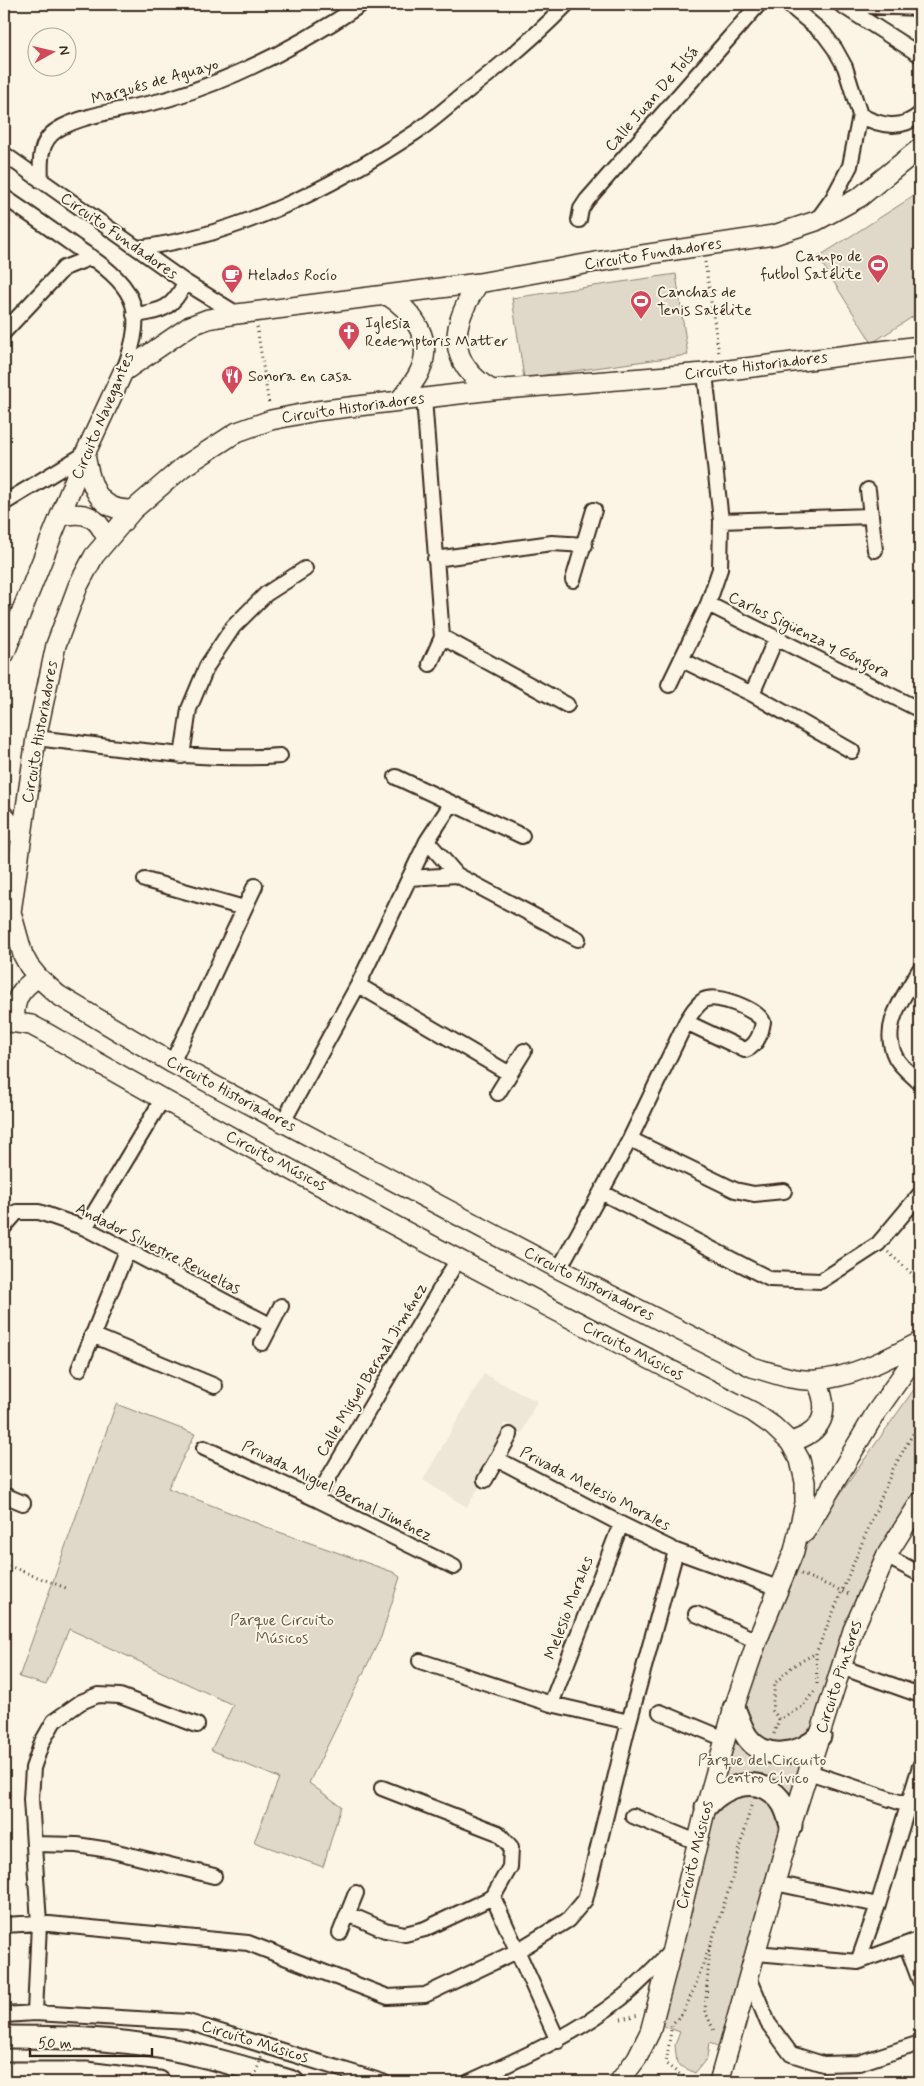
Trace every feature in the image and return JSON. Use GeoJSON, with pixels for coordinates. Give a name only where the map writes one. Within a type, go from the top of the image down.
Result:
{"type":"FeatureCollection","features":[{"type":"Feature","properties":{"kind":"main road"},"geometry":{"type":"LineString","coordinates":[[734,1708],[746,1736],[754,1744],[768,1752],[783,1753],[798,1750],[820,1736]]}},
{"type":"Feature","properties":{"kind":"main road"},"geometry":{"type":"LineString","coordinates":[[706,1807],[726,1789],[742,1784],[758,1785],[767,1789],[782,1802],[791,1826]]}},
{"type":"Feature","properties":{"kind":"main road"},"geometry":{"type":"LineString","coordinates":[[4,2037],[86,2038],[162,2048],[230,2062],[293,2082]]}},
{"type":"Feature","properties":{"kind":"main road"},"geometry":{"type":"LineString","coordinates":[[4,2073],[86,2073],[159,2082]]}},
{"type":"Feature","properties":{"kind":"street","name":"Marqués de Aguayo"},"geometry":{"type":"LineString","coordinates":[[41,181],[42,149],[47,138],[56,130],[71,123],[169,99],[230,79],[314,36],[362,4]]}},
{"type":"Feature","properties":{"kind":"street"},"geometry":{"type":"LineString","coordinates":[[138,248],[183,240],[260,215],[300,199],[360,166],[424,125],[540,31],[567,4]]}},
{"type":"Feature","properties":{"kind":"street","name":"Calle Juan De Tolsá"},"geometry":{"type":"LineString","coordinates":[[579,220],[581,209],[587,200],[759,4]]}},
{"type":"Feature","properties":{"kind":"street"},"geometry":{"type":"LineString","coordinates":[[788,4],[824,34],[835,49],[845,67],[860,115],[855,146],[846,175],[833,198],[816,221]]}},
{"type":"Feature","properties":{"kind":"street"},"geometry":{"type":"LineString","coordinates":[[841,4],[920,8]]}},
{"type":"Feature","properties":{"kind":"street"},"geometry":{"type":"LineString","coordinates":[[841,4],[920,55]]}},
{"type":"Feature","properties":{"kind":"street"},"geometry":{"type":"LineString","coordinates":[[860,115],[873,122],[890,126],[908,122],[920,114]]}},
{"type":"Feature","properties":{"kind":"street","name":"Circuito Fundadores"},"geometry":{"type":"LineString","coordinates":[[123,372],[190,326],[208,319],[479,283],[596,262],[774,235],[816,221],[860,197],[920,148]]}},
{"type":"Feature","properties":{"kind":"street","name":"Circuito Fundadores"},"geometry":{"type":"LineString","coordinates":[[4,154],[185,282],[246,313]]}},
{"type":"Feature","properties":{"kind":"street","name":"Circuito Navegantes"},"geometry":{"type":"LineString","coordinates":[[4,197],[92,257],[123,283],[129,293],[134,315],[133,348],[85,454],[4,655]]}},
{"type":"Feature","properties":{"kind":"street"},"geometry":{"type":"LineString","coordinates":[[4,332],[64,268],[92,257]]}},
{"type":"Feature","properties":{"kind":"street"},"geometry":{"type":"LineString","coordinates":[[134,315],[165,308],[179,296],[185,282]]}},
{"type":"Feature","properties":{"kind":"street"},"geometry":{"type":"LineString","coordinates":[[479,283],[459,317],[456,340],[466,368],[473,377],[492,390]]}},
{"type":"Feature","properties":{"kind":"street"},"geometry":{"type":"LineString","coordinates":[[387,295],[407,310],[415,320],[425,346],[423,364],[419,373],[399,401]]}},
{"type":"Feature","properties":{"kind":"street","name":"Circuito Historiadores"},"geometry":{"type":"LineString","coordinates":[[920,346],[713,372],[492,390],[316,411],[271,420],[237,432],[183,467],[134,510],[94,556],[78,586],[56,645],[36,738],[8,920],[29,966],[58,995],[172,1063],[559,1269],[752,1367],[786,1378],[816,1380],[867,1368],[920,1342]]}},
{"type":"Feature","properties":{"kind":"street"},"geometry":{"type":"LineString","coordinates":[[669,685],[708,604],[720,570],[721,521],[713,372]]}},
{"type":"Feature","properties":{"kind":"street"},"geometry":{"type":"LineString","coordinates":[[424,398],[442,637],[430,664]]}},
{"type":"Feature","properties":{"kind":"street"},"geometry":{"type":"LineString","coordinates":[[4,503],[85,454],[92,486],[100,498],[118,509],[134,510]]}},
{"type":"Feature","properties":{"kind":"street"},"geometry":{"type":"LineString","coordinates":[[868,490],[875,550]]}},
{"type":"Feature","properties":{"kind":"street"},"geometry":{"type":"LineString","coordinates":[[573,580],[594,510]]}},
{"type":"Feature","properties":{"kind":"street"},"geometry":{"type":"LineString","coordinates":[[60,516],[71,514],[90,516],[97,521],[107,539]]}},
{"type":"Feature","properties":{"kind":"street"},"geometry":{"type":"LineString","coordinates":[[721,521],[871,516]]}},
{"type":"Feature","properties":{"kind":"street"},"geometry":{"type":"LineString","coordinates":[[435,559],[552,543],[585,545]]}},
{"type":"Feature","properties":{"kind":"street"},"geometry":{"type":"LineString","coordinates":[[182,756],[189,709],[207,666],[222,642],[233,627],[266,594],[306,569]]}},
{"type":"Feature","properties":{"kind":"street","name":"Carlos Sigüenza y Góngora"},"geometry":{"type":"LineString","coordinates":[[708,604],[920,710]]}},
{"type":"Feature","properties":{"kind":"street"},"geometry":{"type":"LineString","coordinates":[[442,637],[567,705]]}},
{"type":"Feature","properties":{"kind":"street"},"geometry":{"type":"LineString","coordinates":[[752,694],[776,638]]}},
{"type":"Feature","properties":{"kind":"street"},"geometry":{"type":"LineString","coordinates":[[682,660],[752,694],[852,751]]}},
{"type":"Feature","properties":{"kind":"street"},"geometry":{"type":"LineString","coordinates":[[36,738],[182,756],[232,759],[280,756]]}},
{"type":"Feature","properties":{"kind":"street"},"geometry":{"type":"LineString","coordinates":[[396,777],[522,836]]}},
{"type":"Feature","properties":{"kind":"street"},"geometry":{"type":"LineString","coordinates":[[283,1122],[358,985],[427,841],[452,803]]}},
{"type":"Feature","properties":{"kind":"street"},"geometry":{"type":"LineString","coordinates":[[4,816],[21,838]]}},
{"type":"Feature","properties":{"kind":"street"},"geometry":{"type":"LineString","coordinates":[[427,841],[457,875],[578,939]]}},
{"type":"Feature","properties":{"kind":"street"},"geometry":{"type":"LineString","coordinates":[[409,878],[457,875]]}},
{"type":"Feature","properties":{"kind":"street"},"geometry":{"type":"LineString","coordinates":[[145,880],[244,908]]}},
{"type":"Feature","properties":{"kind":"street"},"geometry":{"type":"LineString","coordinates":[[172,1063],[255,886]]}},
{"type":"Feature","properties":{"kind":"street"},"geometry":{"type":"LineString","coordinates":[[920,969],[895,1012],[888,1037],[896,1059],[920,1083]]}},
{"type":"Feature","properties":{"kind":"street"},"geometry":{"type":"LineString","coordinates":[[10,1021],[17,999],[28,984],[38,977]]}},
{"type":"Feature","properties":{"kind":"street"},"geometry":{"type":"LineString","coordinates":[[358,985],[510,1074]]}},
{"type":"Feature","properties":{"kind":"street"},"geometry":{"type":"LineString","coordinates":[[559,1269],[630,1139],[686,1022],[696,1008],[705,999],[719,998],[755,1012],[763,1022],[756,1043],[751,1048],[745,1050],[686,1022]]}},
{"type":"Feature","properties":{"kind":"street","name":"Circuito Músicos"},"geometry":{"type":"LineString","coordinates":[[10,1021],[31,1025],[162,1100],[458,1259],[753,1412],[773,1426],[790,1442],[800,1460],[805,1482],[805,1502],[790,1559],[757,1641],[734,1708],[706,1807],[672,1949],[644,2045],[619,2082]]}},
{"type":"Feature","properties":{"kind":"street"},"geometry":{"type":"LineString","coordinates":[[498,1093],[524,1051]]}},
{"type":"Feature","properties":{"kind":"street"},"geometry":{"type":"LineString","coordinates":[[85,1228],[162,1100]]}},
{"type":"Feature","properties":{"kind":"street"},"geometry":{"type":"LineString","coordinates":[[630,1139],[735,1190],[754,1194],[784,1191]]}},
{"type":"Feature","properties":{"kind":"street"},"geometry":{"type":"LineString","coordinates":[[601,1192],[770,1279],[821,1281],[878,1244],[920,1194]]}},
{"type":"Feature","properties":{"kind":"street","name":"Andador Silvestre Revueltas"},"geometry":{"type":"LineString","coordinates":[[4,1227],[17,1212],[38,1212],[85,1228],[270,1325]]}},
{"type":"Feature","properties":{"kind":"street"},"geometry":{"type":"LineString","coordinates":[[78,1370],[127,1251]]}},
{"type":"Feature","properties":{"kind":"street","name":"Calle Miguel Bernal Jiménez"},"geometry":{"type":"LineString","coordinates":[[316,1499],[458,1259]]}},
{"type":"Feature","properties":{"kind":"street"},"geometry":{"type":"LineString","coordinates":[[262,1343],[281,1306]]}},
{"type":"Feature","properties":{"kind":"street"},"geometry":{"type":"LineString","coordinates":[[92,1335],[215,1386]]}},
{"type":"Feature","properties":{"kind":"street"},"geometry":{"type":"LineString","coordinates":[[790,1559],[875,1414],[920,1350]]}},
{"type":"Feature","properties":{"kind":"street"},"geometry":{"type":"LineString","coordinates":[[790,1442],[806,1438],[819,1426],[823,1399],[816,1380]]}},
{"type":"Feature","properties":{"kind":"street","name":"Privada Melesio Morales"},"geometry":{"type":"LineString","coordinates":[[485,1480],[510,1435]]}},
{"type":"Feature","properties":{"kind":"street","name":"Privada Miguel Bernal Jiménez"},"geometry":{"type":"LineString","coordinates":[[204,1448],[316,1499],[454,1567]]}},
{"type":"Feature","properties":{"kind":"street","name":"Privada Melesio Morales"},"geometry":{"type":"LineString","coordinates":[[497,1458],[620,1524],[676,1551],[778,1588]]}},
{"type":"Feature","properties":{"kind":"street"},"geometry":{"type":"LineString","coordinates":[[4,1495],[23,1503]]}},
{"type":"Feature","properties":{"kind":"street","name":"Circuito Pintores"},"geometry":{"type":"LineString","coordinates":[[713,2080],[749,1977],[791,1826],[841,1667],[866,1600],[886,1556],[920,1502]]}},
{"type":"Feature","properties":{"kind":"street","name":"Melesio Morales"},"geometry":{"type":"LineString","coordinates":[[551,1704],[620,1524]]}},
{"type":"Feature","properties":{"kind":"street"},"geometry":{"type":"LineString","coordinates":[[4,1925],[38,1923],[248,1943],[388,1997],[425,1995],[517,1951],[568,1920],[584,1900],[628,1722],[676,1551]]}},
{"type":"Feature","properties":{"kind":"street"},"geometry":{"type":"LineString","coordinates":[[886,1556],[920,1574]]}},
{"type":"Feature","properties":{"kind":"street"},"geometry":{"type":"LineString","coordinates":[[696,1614],[757,1641]]}},
{"type":"Feature","properties":{"kind":"street"},"geometry":{"type":"LineString","coordinates":[[420,1661],[551,1704],[628,1722]]}},
{"type":"Feature","properties":{"kind":"street"},"geometry":{"type":"LineString","coordinates":[[841,1667],[920,1695]]}},
{"type":"Feature","properties":{"kind":"street"},"geometry":{"type":"LineString","coordinates":[[35,2013],[38,1923],[31,1799],[33,1768],[42,1742],[54,1721],[80,1702],[98,1695],[120,1696],[197,1725]]}},
{"type":"Feature","properties":{"kind":"street"},"geometry":{"type":"LineString","coordinates":[[660,1712],[725,1738]]}},
{"type":"Feature","properties":{"kind":"street"},"geometry":{"type":"LineString","coordinates":[[858,1962],[878,1905],[920,1766]]}},
{"type":"Feature","properties":{"kind":"street"},"geometry":{"type":"LineString","coordinates":[[809,1772],[908,1805]]}},
{"type":"Feature","properties":{"kind":"street"},"geometry":{"type":"LineString","coordinates":[[348,1914],[385,1930],[405,1934],[425,1930],[493,1897],[510,1867],[511,1847],[498,1832],[382,1788]]}},
{"type":"Feature","properties":{"kind":"street"},"geometry":{"type":"LineString","coordinates":[[634,1816],[697,1842]]}},
{"type":"Feature","properties":{"kind":"street"},"geometry":{"type":"LineString","coordinates":[[34,1844],[77,1845],[109,1850],[214,1876]]}},
{"type":"Feature","properties":{"kind":"street"},"geometry":{"type":"LineString","coordinates":[[775,1883],[878,1905]]}},
{"type":"Feature","properties":{"kind":"street"},"geometry":{"type":"LineString","coordinates":[[340,1933],[356,1892]]}},
{"type":"Feature","properties":{"kind":"street"},"geometry":{"type":"LineString","coordinates":[[493,1897],[558,2041]]}},
{"type":"Feature","properties":{"kind":"street"},"geometry":{"type":"LineString","coordinates":[[755,1953],[858,1962],[920,1939]]}},
{"type":"Feature","properties":{"kind":"street"},"geometry":{"type":"LineString","coordinates":[[906,1944],[920,1981]]}},
{"type":"Feature","properties":{"kind":"street"},"geometry":{"type":"LineString","coordinates":[[469,2082],[558,2041],[621,1999],[672,1949]]}},
{"type":"Feature","properties":{"kind":"street"},"geometry":{"type":"LineString","coordinates":[[749,1977],[768,2023],[791,2054],[823,2064],[859,2063],[920,2043]]}},
{"type":"Feature","properties":{"kind":"street","name":"Circuito Músicos"},"geometry":{"type":"LineString","coordinates":[[4,2015],[35,2013],[188,2022],[383,2082]]}},
{"type":"Feature","properties":{"kind":"street"},"geometry":{"type":"LineString","coordinates":[[906,2048],[920,2050]]}},
{"type":"Feature","properties":{"kind":"path"},"geometry":{"type":"LineString","coordinates":[[703,246],[713,372]]}},
{"type":"Feature","properties":{"kind":"path"},"geometry":{"type":"LineString","coordinates":[[246,313],[271,420]]}},
{"type":"Feature","properties":{"kind":"path"},"geometry":{"type":"LineString","coordinates":[[878,1244],[920,1281]]}},
{"type":"Feature","properties":{"kind":"path"},"geometry":{"type":"LineString","coordinates":[[768,1752],[779,1719],[802,1707],[817,1687],[816,1653],[893,1469],[920,1421]]}},
{"type":"Feature","properties":{"kind":"path"},"geometry":{"type":"LineString","coordinates":[[790,1559],[841,1591],[866,1600]]}},
{"type":"Feature","properties":{"kind":"path"},"geometry":{"type":"LineString","coordinates":[[4,1564],[66,1588]]}},
{"type":"Feature","properties":{"kind":"path"},"geometry":{"type":"LineString","coordinates":[[779,1719],[772,1710],[776,1683],[793,1666],[816,1653]]}},
{"type":"Feature","properties":{"kind":"path"},"geometry":{"type":"LineString","coordinates":[[713,2080],[689,2081],[666,2064],[672,2024],[682,2014],[690,1998],[710,1946],[758,1785]]}},
{"type":"Feature","properties":{"kind":"path"},"geometry":{"type":"LineString","coordinates":[[710,1946],[705,2011],[717,2038]]}},
{"type":"Feature","properties":{"kind":"path"},"geometry":{"type":"LineString","coordinates":[[253,2082],[270,2034]]}},
{"type":"Feature","properties":{"kind":"shaded area"},"geometry":{"type":"Polygon","coordinates":[[[484,1374],[537,1401],[522,1433],[505,1423],[479,1475],[484,1479],[467,1507],[423,1480],[484,1374]]]}},
{"type":"Feature","properties":{"kind":"green space","name":"Campo de futbol Satélite"},"geometry":{"type":"Polygon","coordinates":[[[920,192],[920,312],[872,343],[818,257],[920,192]]]}},
{"type":"Feature","properties":{"kind":"green space"},"geometry":{"type":"Polygon","coordinates":[[[676,274],[688,355],[524,378],[512,298],[676,274]]]}},
{"type":"Feature","properties":{"kind":"green space","name":"Parque del Circuito Centro Cívico"},"geometry":{"type":"Polygon","coordinates":[[[920,1381],[920,1499],[882,1553],[721,2047],[709,2043],[707,2058],[695,2073],[677,2064],[675,2045],[680,2032],[656,2023],[723,1756],[804,1545],[920,1381]]]}},
{"type":"Feature","properties":{"kind":"green space","name":"Parque Circuito Músicos"},"geometry":{"type":"Polygon","coordinates":[[[116,1404],[195,1434],[168,1488],[279,1532],[393,1572],[400,1577],[381,1637],[309,1783],[341,1806],[323,1867],[254,1842],[279,1778],[211,1750],[233,1705],[69,1629],[46,1685],[19,1677],[116,1404]]]}},
{"type":"Feature","properties":{"kind":"place","name":"Campo de futbol Satélite"},"geometry":{"type":"Point","coordinates":[878,284]}},
{"type":"Feature","properties":{"kind":"place","name":"Helados Rocío"},"geometry":{"type":"Point","coordinates":[232,294]}},
{"type":"Feature","properties":{"kind":"place","name":"Canchas de Tenis Satélite"},"geometry":{"type":"Point","coordinates":[641,320]}},
{"type":"Feature","properties":{"kind":"place","name":"Iglesia Redemptoris Matter"},"geometry":{"type":"Point","coordinates":[349,351]}},
{"type":"Feature","properties":{"kind":"place","name":"Sonora en casa"},"geometry":{"type":"Point","coordinates":[232,395]}}]}
